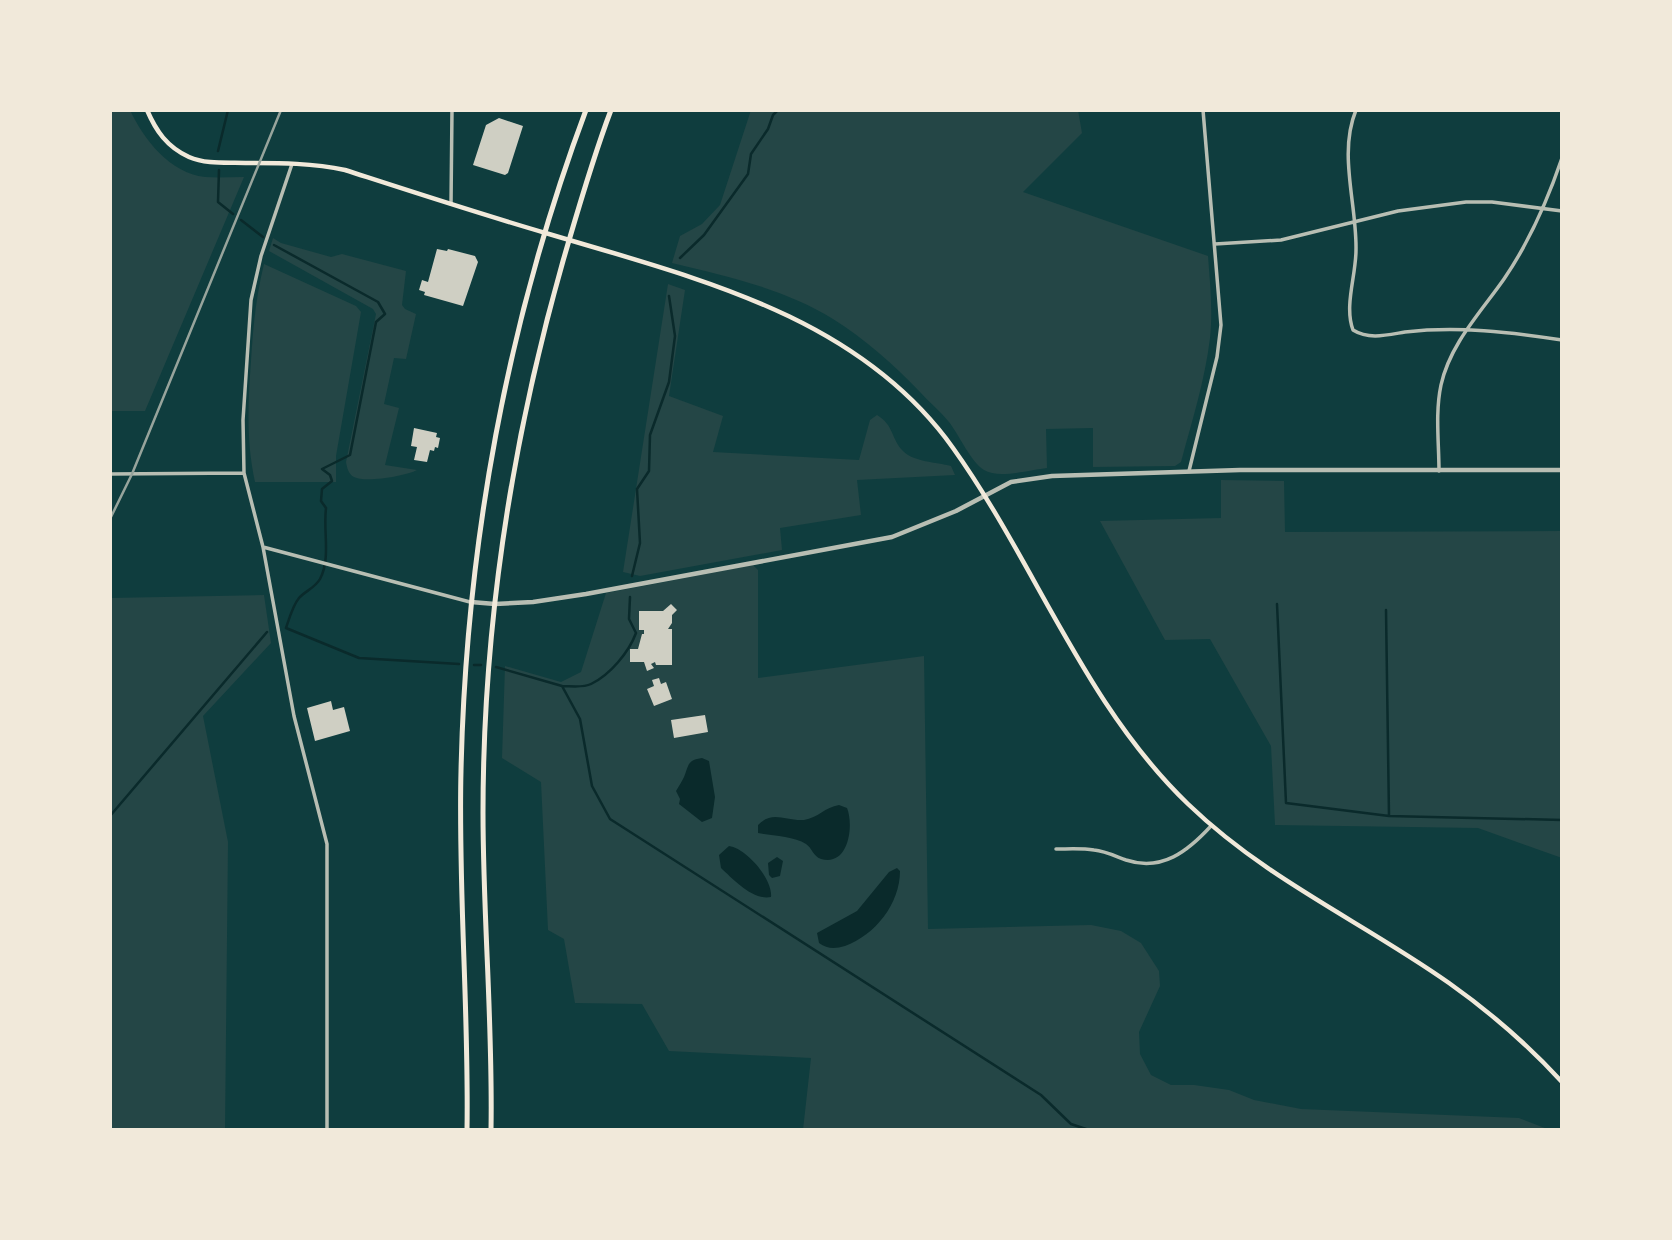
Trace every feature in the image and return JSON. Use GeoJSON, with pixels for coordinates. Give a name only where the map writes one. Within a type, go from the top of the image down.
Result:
{"type":"FeatureCollection","features":[{"type":"Feature","properties":{"kind":"highway"},"geometry":{"type":"LineString","coordinates":[[467,1130],[461,772],[470,602],[482,512],[502,405],[529,291],[568,158],[586,110]]}},
{"type":"Feature","properties":{"kind":"highway"},"geometry":{"type":"LineString","coordinates":[[491,1130],[483,813],[489,662],[495,604],[504,532],[521,436],[545,325],[589,169],[611,110]]}},
{"type":"Feature","properties":{"kind":"main road"},"geometry":{"type":"LineString","coordinates":[[147,110],[160,136],[190,157],[211,162],[292,163],[345,170],[671,271],[757,301],[814,328],[853,351],[882,372],[920,407],[951,445],[985,495],[1094,686],[1138,751],[1174,790],[1236,848],[1280,879],[1377,937],[1469,998],[1525,1044],[1562,1082]]}},
{"type":"Feature","properties":{"kind":"street"},"geometry":{"type":"LineString","coordinates":[[451,204],[452,110]]}},
{"type":"Feature","properties":{"kind":"street"},"geometry":{"type":"LineString","coordinates":[[1189,472],[1220,341],[1221,309],[1203,110]]}},
{"type":"Feature","properties":{"kind":"street"},"geometry":{"type":"LineString","coordinates":[[1356,110],[1349,128],[1347,148],[1355,223],[1355,271],[1348,318],[1353,330],[1362,336],[1375,336],[1466,329],[1562,340]]}},
{"type":"Feature","properties":{"kind":"street"},"geometry":{"type":"LineString","coordinates":[[1439,471],[1441,384],[1466,329],[1504,279],[1544,209],[1562,158]]}},
{"type":"Feature","properties":{"kind":"street"},"geometry":{"type":"LineString","coordinates":[[292,163],[261,256],[251,300],[244,397],[244,473],[263,547],[294,716],[327,844],[327,1130]]}},
{"type":"Feature","properties":{"kind":"street"},"geometry":{"type":"LineString","coordinates":[[1214,244],[1281,240],[1417,208],[1466,202],[1492,202],[1562,211]]}},
{"type":"Feature","properties":{"kind":"street"},"geometry":{"type":"LineString","coordinates":[[263,547],[470,602],[533,602],[892,537],[956,511],[1011,482],[1052,476],[1240,470],[1562,470]]}},
{"type":"Feature","properties":{"kind":"street"},"geometry":{"type":"LineString","coordinates":[[110,474],[244,473]]}},
{"type":"Feature","properties":{"kind":"street"},"geometry":{"type":"LineString","coordinates":[[1056,849],[1095,850],[1144,864],[1163,862],[1194,845],[1212,826]]}},
{"type":"Feature","properties":{"kind":"shaded area"},"geometry":{"type":"Polygon","coordinates":[[[110,110],[130,110],[151,143],[180,169],[205,177],[244,177],[145,411],[110,411],[110,110]]]}},
{"type":"Feature","properties":{"kind":"shaded area"},"geometry":{"type":"Polygon","coordinates":[[[751,110],[1078,110],[1082,133],[1023,192],[1208,256],[1211,307],[1208,354],[1181,462],[1175,466],[1093,467],[1093,428],[1046,429],[1047,468],[1006,474],[990,473],[974,461],[949,422],[909,381],[879,353],[833,319],[775,292],[672,263],[680,236],[702,224],[720,205],[751,110]]]}},
{"type":"Feature","properties":{"kind":"shaded area"},"geometry":{"type":"Polygon","coordinates":[[[273,238],[281,243],[331,257],[342,254],[406,271],[402,305],[416,314],[406,359],[394,358],[384,404],[399,408],[385,465],[417,470],[376,479],[359,479],[349,472],[346,462],[376,314],[373,309],[269,251],[273,238]]]}},
{"type":"Feature","properties":{"kind":"shaded area"},"geometry":{"type":"Polygon","coordinates":[[[264,264],[356,306],[361,312],[336,456],[336,482],[255,482],[249,437],[249,391],[255,312],[264,264]]]}},
{"type":"Feature","properties":{"kind":"shaded area"},"geometry":{"type":"Polygon","coordinates":[[[668,284],[685,290],[669,396],[723,416],[713,452],[859,460],[870,420],[877,415],[887,423],[899,446],[908,455],[919,460],[951,466],[955,475],[857,480],[861,515],[780,528],[782,550],[640,576],[623,572],[668,284]]]}},
{"type":"Feature","properties":{"kind":"shaded area"},"geometry":{"type":"Polygon","coordinates":[[[1221,480],[1284,481],[1285,532],[1562,531],[1562,858],[1478,828],[1275,825],[1271,746],[1210,639],[1165,640],[1100,521],[1221,518],[1221,480]]]}},
{"type":"Feature","properties":{"kind":"shaded area"},"geometry":{"type":"Polygon","coordinates":[[[753,565],[758,570],[758,678],[924,656],[928,929],[1091,925],[1121,931],[1141,943],[1159,971],[1160,986],[1139,1032],[1140,1054],[1151,1075],[1171,1085],[1229,1090],[1254,1100],[1301,1109],[1519,1118],[1550,1130],[803,1130],[811,1058],[669,1051],[642,1004],[575,1003],[564,939],[548,930],[541,782],[502,758],[505,666],[561,682],[581,672],[606,593],[753,565]]]}},
{"type":"Feature","properties":{"kind":"shaded area"},"geometry":{"type":"Polygon","coordinates":[[[264,595],[271,643],[203,716],[228,842],[225,1130],[110,1130],[110,598],[264,595]]]}},
{"type":"Feature","properties":{"kind":"shaded area"},"geometry":{"type":"Polygon","coordinates":[[[702,758],[709,761],[715,797],[712,818],[702,822],[679,804],[676,791],[689,764],[702,758]]]}},
{"type":"Feature","properties":{"kind":"shaded area"},"geometry":{"type":"Polygon","coordinates":[[[839,805],[847,808],[849,834],[843,851],[830,860],[818,858],[801,841],[758,833],[758,825],[769,818],[804,820],[839,805]]]}},
{"type":"Feature","properties":{"kind":"shaded area"},"geometry":{"type":"Polygon","coordinates":[[[729,846],[743,852],[763,873],[771,897],[757,896],[750,892],[721,868],[719,855],[729,846]]]}},
{"type":"Feature","properties":{"kind":"shaded area"},"geometry":{"type":"Polygon","coordinates":[[[777,857],[783,861],[780,876],[772,878],[769,875],[768,863],[777,857]]]}},
{"type":"Feature","properties":{"kind":"shaded area"},"geometry":{"type":"Polygon","coordinates":[[[897,868],[900,871],[896,895],[876,926],[845,946],[831,948],[819,943],[817,933],[857,911],[889,872],[897,868]]]}},
{"type":"Feature","properties":{"kind":"building"},"geometry":{"type":"Polygon","coordinates":[[[499,118],[523,126],[508,173],[505,175],[473,165],[486,125],[499,118]]]}},
{"type":"Feature","properties":{"kind":"building"},"geometry":{"type":"Polygon","coordinates":[[[437,249],[475,256],[478,262],[463,306],[424,295],[425,292],[419,290],[422,280],[428,282],[437,249]]]}},
{"type":"Feature","properties":{"kind":"building"},"geometry":{"type":"Polygon","coordinates":[[[414,428],[437,433],[436,437],[440,438],[438,448],[430,450],[427,462],[414,460],[417,447],[411,446],[414,428]]]}},
{"type":"Feature","properties":{"kind":"building"},"geometry":{"type":"Polygon","coordinates":[[[671,604],[677,610],[672,615],[672,623],[668,629],[672,629],[672,665],[656,665],[655,662],[651,664],[654,668],[647,671],[644,662],[630,662],[630,649],[638,649],[644,634],[644,630],[639,630],[639,611],[663,611],[671,604]]]}},
{"type":"Feature","properties":{"kind":"building"},"geometry":{"type":"Polygon","coordinates":[[[659,678],[661,684],[666,682],[672,699],[654,706],[647,689],[654,686],[652,680],[659,678]]]}},
{"type":"Feature","properties":{"kind":"building"},"geometry":{"type":"Polygon","coordinates":[[[331,701],[333,710],[344,707],[350,731],[315,741],[307,708],[331,701]]]}},
{"type":"Feature","properties":{"kind":"building"},"geometry":{"type":"Polygon","coordinates":[[[705,715],[708,732],[674,738],[671,720],[705,715]]]}},
{"type":"Feature","properties":{"kind":"waterway"},"geometry":{"type":"LineString","coordinates":[[218,151],[228,110]]}},
{"type":"Feature","properties":{"kind":"waterway"},"geometry":{"type":"LineString","coordinates":[[680,258],[704,235],[748,174],[751,154],[778,110]]}},
{"type":"Feature","properties":{"kind":"waterway"},"geometry":{"type":"LineString","coordinates":[[219,170],[218,202],[233,214]]}},
{"type":"Feature","properties":{"kind":"waterway"},"geometry":{"type":"LineString","coordinates":[[241,220],[263,237]]}},
{"type":"Feature","properties":{"kind":"waterway"},"geometry":{"type":"LineString","coordinates":[[274,245],[378,302],[385,314],[376,322],[350,455],[322,469],[330,475],[332,481],[322,489],[321,501],[326,508],[326,553],[323,571],[318,582],[297,601],[286,628]]}},
{"type":"Feature","properties":{"kind":"waterway"},"geometry":{"type":"LineString","coordinates":[[632,576],[640,543],[637,489],[649,471],[650,435],[669,382],[675,336],[669,296]]}},
{"type":"Feature","properties":{"kind":"waterway"},"geometry":{"type":"LineString","coordinates":[[562,686],[591,684],[612,669],[624,655],[636,633],[629,619],[630,597]]}},
{"type":"Feature","properties":{"kind":"waterway"},"geometry":{"type":"LineString","coordinates":[[1277,604],[1286,803],[1389,816],[1562,820]]}},
{"type":"Feature","properties":{"kind":"waterway"},"geometry":{"type":"LineString","coordinates":[[1386,610],[1389,816]]}},
{"type":"Feature","properties":{"kind":"waterway"},"geometry":{"type":"LineString","coordinates":[[286,628],[359,658],[459,664]]}},
{"type":"Feature","properties":{"kind":"waterway"},"geometry":{"type":"LineString","coordinates":[[110,816],[267,632]]}},
{"type":"Feature","properties":{"kind":"waterway"},"geometry":{"type":"LineString","coordinates":[[474,665],[481,665]]}},
{"type":"Feature","properties":{"kind":"waterway"},"geometry":{"type":"LineString","coordinates":[[496,667],[562,686],[580,719],[592,786],[610,819],[1041,1095],[1071,1124],[1089,1130]]}},
{"type":"Feature","properties":{"kind":"railway"},"geometry":{"type":"LineString","coordinates":[[110,519],[132,474],[281,110]]}}]}
